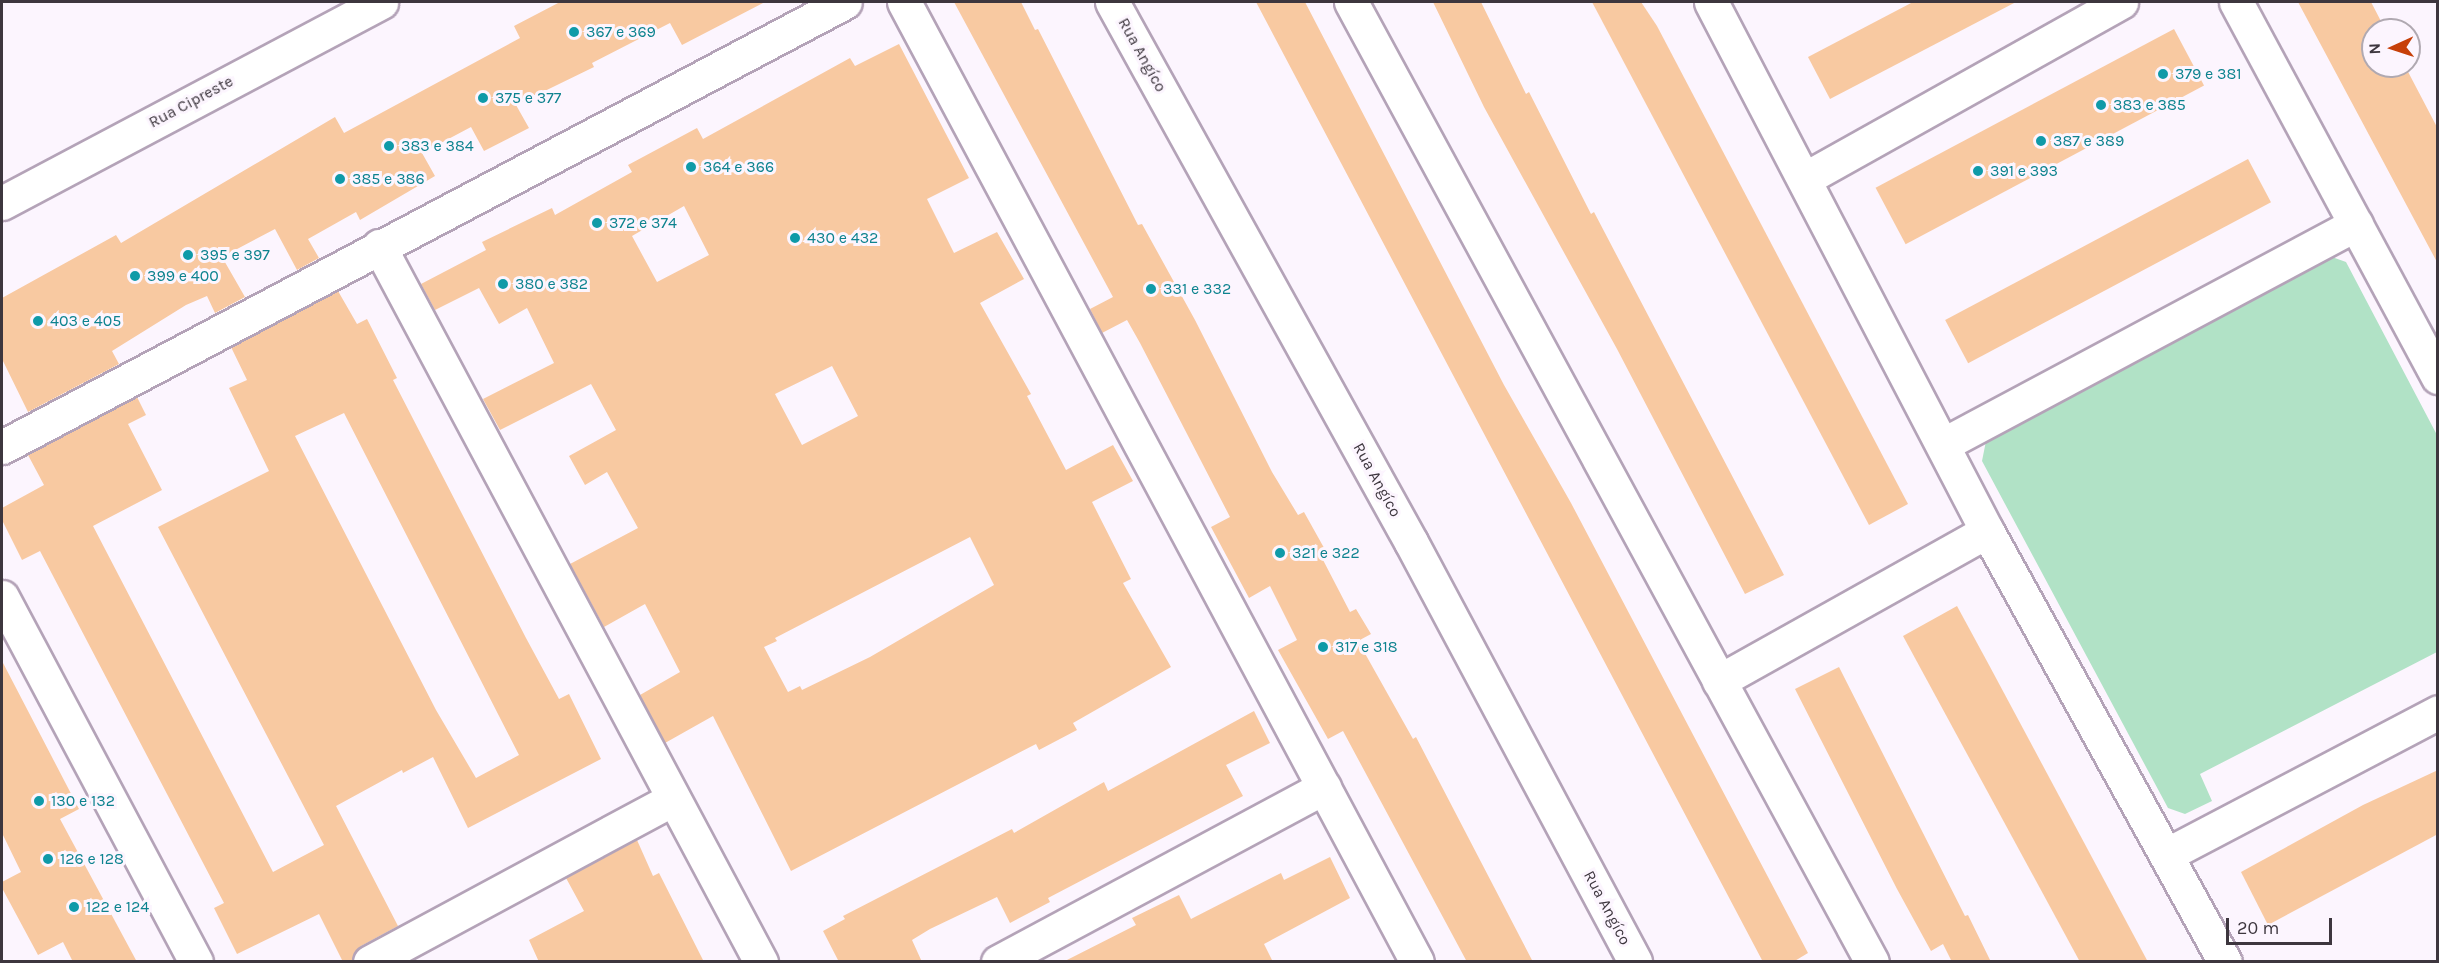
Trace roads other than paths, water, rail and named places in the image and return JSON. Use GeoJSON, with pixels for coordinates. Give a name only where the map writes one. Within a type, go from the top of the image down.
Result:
{"type":"FeatureCollection","features":[{"type":"Feature","properties":{"kind":"street","name":"Rua Cipreste"},"geometry":{"type":"LineString","coordinates":[[2,203],[381,2]]}},
{"type":"Feature","properties":{"kind":"street"},"geometry":{"type":"LineString","coordinates":[[2,447],[845,2]]}},
{"type":"Feature","properties":{"kind":"street"},"geometry":{"type":"LineString","coordinates":[[904,2],[1417,962]]}},
{"type":"Feature","properties":{"kind":"street","name":"Rua Angíco"},"geometry":{"type":"LineString","coordinates":[[1113,2],[1411,542],[1635,962]]}},
{"type":"Feature","properties":{"kind":"street"},"geometry":{"type":"LineString","coordinates":[[1351,2],[1872,962]]}},
{"type":"Feature","properties":{"kind":"street"},"geometry":{"type":"LineString","coordinates":[[1712,2],[1806,178],[1987,531],[2168,854],[2225,962]]}},
{"type":"Feature","properties":{"kind":"street"},"geometry":{"type":"LineString","coordinates":[[1806,178],[2121,2]]}},
{"type":"Feature","properties":{"kind":"street"},"geometry":{"type":"LineString","coordinates":[[2236,2],[2436,371]]}},
{"type":"Feature","properties":{"kind":"street"},"geometry":{"type":"LineString","coordinates":[[1944,444],[2356,224]]}},
{"type":"Feature","properties":{"kind":"street"},"geometry":{"type":"LineString","coordinates":[[379,246],[761,962]]}},
{"type":"Feature","properties":{"kind":"street"},"geometry":{"type":"LineString","coordinates":[[1719,681],[1987,531]]}},
{"type":"Feature","properties":{"kind":"street"},"geometry":{"type":"LineString","coordinates":[[2,597],[196,962]]}},
{"type":"Feature","properties":{"kind":"street"},"geometry":{"type":"LineString","coordinates":[[2168,854],[2438,712]]}},
{"type":"Feature","properties":{"kind":"street"},"geometry":{"type":"LineString","coordinates":[[998,962],[1324,787]]}},
{"type":"Feature","properties":{"kind":"street"},"geometry":{"type":"LineString","coordinates":[[370,962],[673,799]]}},
{"type":"Feature","properties":{"kind":"place","name":"367 e 369"},"geometry":{"type":"Point","coordinates":[574,32]}},
{"type":"Feature","properties":{"kind":"place","name":"379 e 381"},"geometry":{"type":"Point","coordinates":[2163,74]}},
{"type":"Feature","properties":{"kind":"place","name":"375 e 377"},"geometry":{"type":"Point","coordinates":[483,98]}},
{"type":"Feature","properties":{"kind":"place","name":"383 e 385"},"geometry":{"type":"Point","coordinates":[2101,105]}},
{"type":"Feature","properties":{"kind":"place","name":"387 e 389"},"geometry":{"type":"Point","coordinates":[2041,141]}},
{"type":"Feature","properties":{"kind":"place","name":"383 e 384"},"geometry":{"type":"Point","coordinates":[389,146]}},
{"type":"Feature","properties":{"kind":"place","name":"364 e 366"},"geometry":{"type":"Point","coordinates":[691,167]}},
{"type":"Feature","properties":{"kind":"place","name":"391 e 393"},"geometry":{"type":"Point","coordinates":[1978,171]}},
{"type":"Feature","properties":{"kind":"place","name":"385 e 386"},"geometry":{"type":"Point","coordinates":[340,179]}},
{"type":"Feature","properties":{"kind":"place","name":"372 e 374"},"geometry":{"type":"Point","coordinates":[597,223]}},
{"type":"Feature","properties":{"kind":"place","name":"430 e 432"},"geometry":{"type":"Point","coordinates":[795,238]}},
{"type":"Feature","properties":{"kind":"place","name":"395 e 397"},"geometry":{"type":"Point","coordinates":[188,255]}},
{"type":"Feature","properties":{"kind":"place","name":"399 e 400"},"geometry":{"type":"Point","coordinates":[135,276]}},
{"type":"Feature","properties":{"kind":"place","name":"380 e 382"},"geometry":{"type":"Point","coordinates":[503,284]}},
{"type":"Feature","properties":{"kind":"place","name":"331 e 332"},"geometry":{"type":"Point","coordinates":[1151,289]}},
{"type":"Feature","properties":{"kind":"place","name":"403 e 405"},"geometry":{"type":"Point","coordinates":[38,321]}},
{"type":"Feature","properties":{"kind":"place","name":"321 e 322"},"geometry":{"type":"Point","coordinates":[1280,553]}},
{"type":"Feature","properties":{"kind":"place","name":"317 e 318"},"geometry":{"type":"Point","coordinates":[1323,647]}},
{"type":"Feature","properties":{"kind":"place","name":"130 e 132"},"geometry":{"type":"Point","coordinates":[39,801]}},
{"type":"Feature","properties":{"kind":"place","name":"126 e 128"},"geometry":{"type":"Point","coordinates":[48,859]}},
{"type":"Feature","properties":{"kind":"place","name":"122 e 124"},"geometry":{"type":"Point","coordinates":[74,907]}}]}
